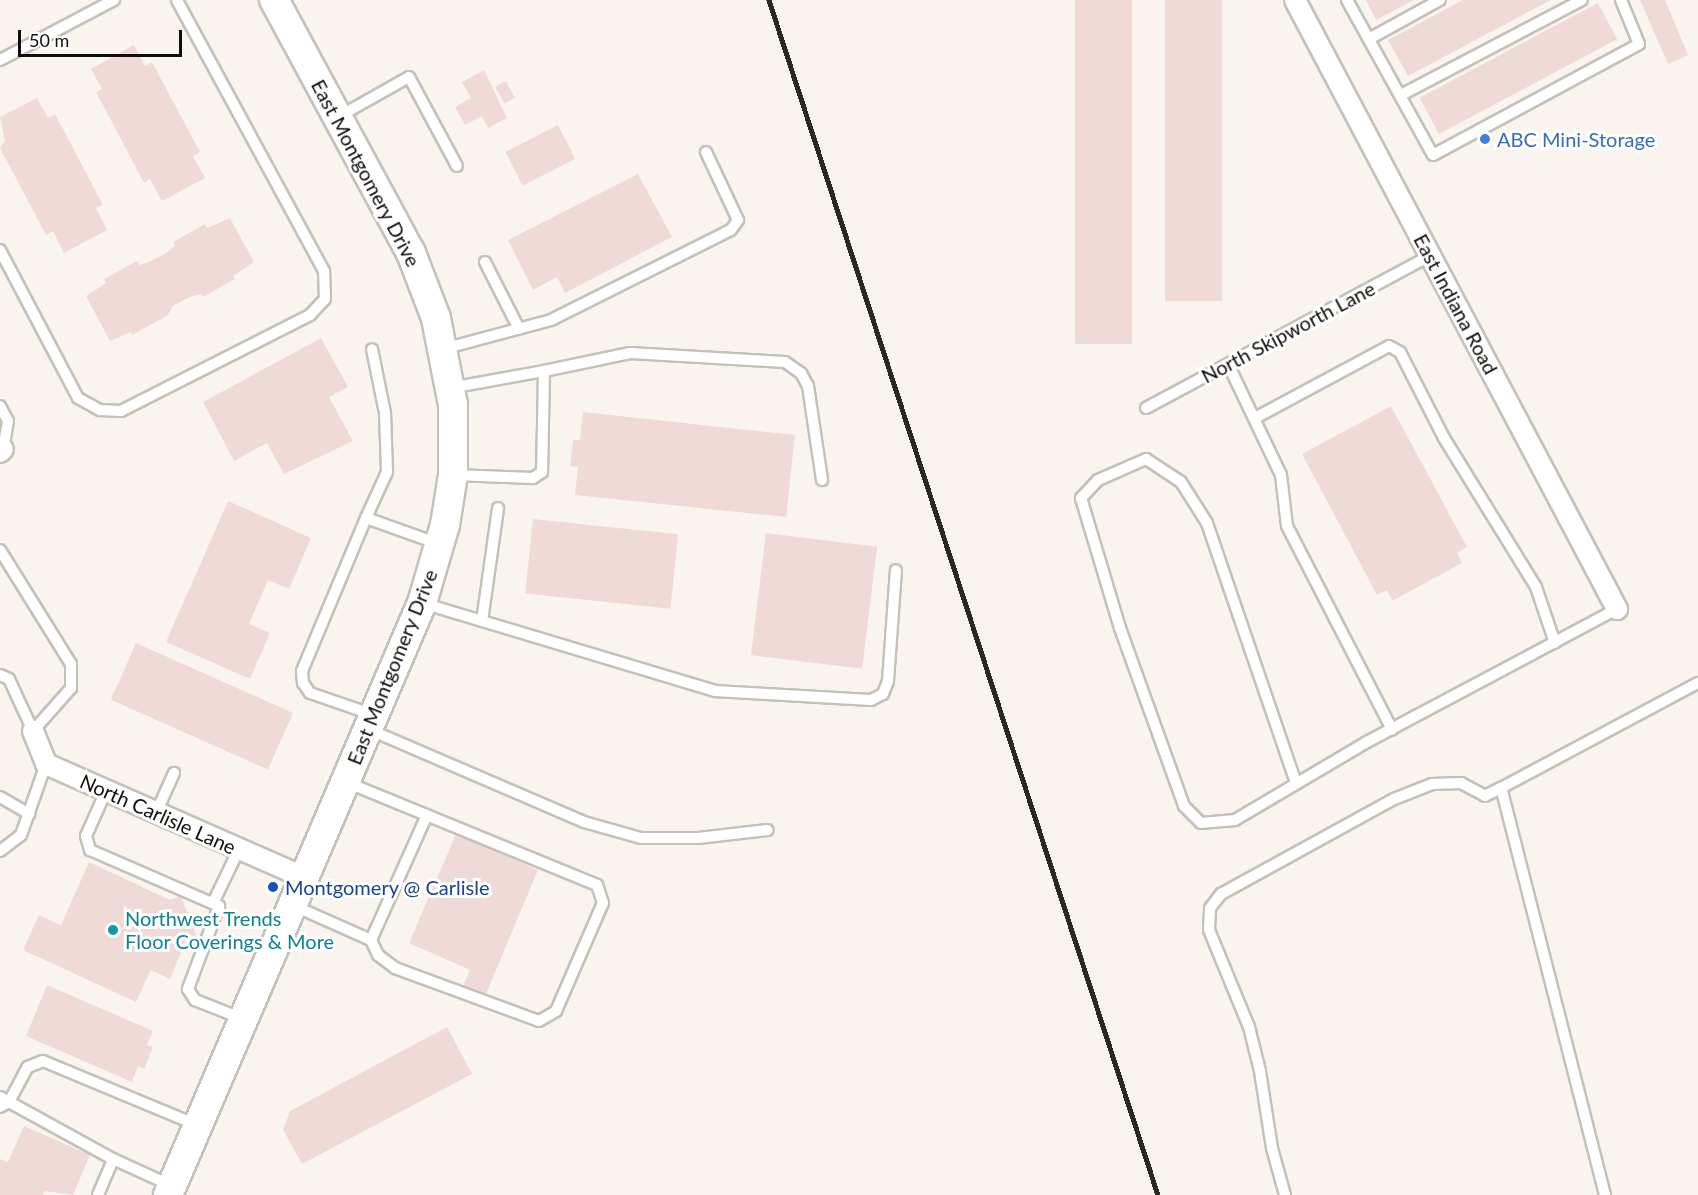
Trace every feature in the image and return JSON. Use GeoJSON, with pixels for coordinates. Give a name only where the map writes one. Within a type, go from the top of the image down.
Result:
{"type":"FeatureCollection","features":[{"type":"Feature","properties":{"kind":"main road","name":"East Montgomery Drive"},"geometry":{"type":"LineString","coordinates":[[170,1190],[422,603],[440,544],[453,475],[450,388],[436,318],[411,254],[274,0]]}},
{"type":"Feature","properties":{"kind":"street","name":"East Indiana Road"},"geometry":{"type":"LineString","coordinates":[[1299,2],[1617,609]]}},
{"type":"Feature","properties":{"kind":"street"},"geometry":{"type":"LineString","coordinates":[[33,731],[46,765]]}},
{"type":"Feature","properties":{"kind":"street","name":"North Carlisle Lane"},"geometry":{"type":"LineString","coordinates":[[46,765],[304,878]]}},
{"type":"Feature","properties":{"kind":"lane"},"geometry":{"type":"LineString","coordinates":[[0,60],[114,0]]}},
{"type":"Feature","properties":{"kind":"lane"},"geometry":{"type":"LineString","coordinates":[[0,250],[78,398],[100,410],[121,411],[310,315],[325,299],[324,271],[177,0]]}},
{"type":"Feature","properties":{"kind":"lane"},"geometry":{"type":"LineString","coordinates":[[1347,0],[1433,155],[1638,44],[1621,0]]}},
{"type":"Feature","properties":{"kind":"lane"},"geometry":{"type":"LineString","coordinates":[[1369,39],[1440,0]]}},
{"type":"Feature","properties":{"kind":"lane"},"geometry":{"type":"LineString","coordinates":[[1401,95],[1582,0]]}},
{"type":"Feature","properties":{"kind":"lane"},"geometry":{"type":"LineString","coordinates":[[338,117],[409,77],[457,166]]}},
{"type":"Feature","properties":{"kind":"lane"},"geometry":{"type":"LineString","coordinates":[[443,349],[551,320],[731,230],[738,219],[706,152]]}},
{"type":"Feature","properties":{"kind":"lane","name":"North Skipworth Lane"},"geometry":{"type":"LineString","coordinates":[[1146,408],[1431,256]]}},
{"type":"Feature","properties":{"kind":"lane"},"geometry":{"type":"LineString","coordinates":[[485,262],[519,329]]}},
{"type":"Feature","properties":{"kind":"lane"},"geometry":{"type":"LineString","coordinates":[[1255,418],[1389,346],[1400,352],[1444,438],[1536,587],[1555,643]]}},
{"type":"Feature","properties":{"kind":"lane"},"geometry":{"type":"LineString","coordinates":[[372,349],[385,413],[387,472],[302,671],[303,683],[310,693],[584,822],[641,838],[698,838],[768,830]]}},
{"type":"Feature","properties":{"kind":"lane"},"geometry":{"type":"LineString","coordinates":[[450,388],[630,353],[785,362],[801,373],[808,386],[822,480]]}},
{"type":"Feature","properties":{"kind":"lane"},"geometry":{"type":"LineString","coordinates":[[1228,364],[1281,475],[1287,526],[1392,729]]}},
{"type":"Feature","properties":{"kind":"lane"},"geometry":{"type":"LineString","coordinates":[[453,475],[533,478],[542,472],[544,371]]}},
{"type":"Feature","properties":{"kind":"lane"},"geometry":{"type":"LineString","coordinates":[[0,406],[8,421],[2,451]]}},
{"type":"Feature","properties":{"kind":"lane"},"geometry":{"type":"LineString","coordinates":[[1296,783],[1207,524],[1181,482],[1146,459],[1098,480],[1081,498],[1120,628],[1184,806],[1201,823],[1235,820],[1392,729],[1617,609]]}},
{"type":"Feature","properties":{"kind":"lane"},"geometry":{"type":"LineString","coordinates":[[482,621],[498,508]]}},
{"type":"Feature","properties":{"kind":"lane"},"geometry":{"type":"LineString","coordinates":[[366,518],[440,544]]}},
{"type":"Feature","properties":{"kind":"lane"},"geometry":{"type":"LineString","coordinates":[[0,550],[71,664],[71,688],[33,731],[9,680],[0,675]]}},
{"type":"Feature","properties":{"kind":"lane"},"geometry":{"type":"LineString","coordinates":[[422,603],[715,691],[871,700],[883,694],[888,681],[896,570]]}},
{"type":"Feature","properties":{"kind":"lane"},"geometry":{"type":"LineString","coordinates":[[1285,1195],[1272,1148],[1252,1038],[1209,930],[1210,908],[1221,894],[1394,799],[1432,784],[1461,783],[1485,796],[1698,683]]}},
{"type":"Feature","properties":{"kind":"lane"},"geometry":{"type":"LineString","coordinates":[[0,851],[21,835],[46,765]]}},
{"type":"Feature","properties":{"kind":"lane"},"geometry":{"type":"LineString","coordinates":[[156,813],[174,773]]}},
{"type":"Feature","properties":{"kind":"lane"},"geometry":{"type":"LineString","coordinates":[[292,905],[371,940],[378,955],[395,968],[539,1021],[556,1011],[603,903],[597,885],[345,781]]}},
{"type":"Feature","properties":{"kind":"lane"},"geometry":{"type":"LineString","coordinates":[[1501,788],[1605,1195]]}},
{"type":"Feature","properties":{"kind":"lane"},"geometry":{"type":"LineString","coordinates":[[106,791],[86,836],[90,850],[214,901],[220,912],[188,989],[195,1000],[243,1020]]}},
{"type":"Feature","properties":{"kind":"lane"},"geometry":{"type":"LineString","coordinates":[[0,797],[29,814]]}},
{"type":"Feature","properties":{"kind":"lane"},"geometry":{"type":"LineString","coordinates":[[371,940],[427,815]]}},
{"type":"Feature","properties":{"kind":"lane"},"geometry":{"type":"LineString","coordinates":[[214,901],[239,849]]}},
{"type":"Feature","properties":{"kind":"lane"},"geometry":{"type":"LineString","coordinates":[[170,1190],[3,1102],[28,1067],[43,1061],[198,1125]]}},
{"type":"Feature","properties":{"kind":"lane"},"geometry":{"type":"LineString","coordinates":[[98,1195],[113,1159]]}},
{"type":"Feature","properties":{"kind":"building"},"geometry":{"type":"Polygon","coordinates":[[[1075,0],[1132,0],[1132,344],[1075,344],[1075,0]]]}},
{"type":"Feature","properties":{"kind":"building"},"geometry":{"type":"Polygon","coordinates":[[[1165,0],[1222,0],[1222,301],[1165,301],[1165,0]]]}},
{"type":"Feature","properties":{"kind":"building"},"geometry":{"type":"Polygon","coordinates":[[[1366,0],[1414,0],[1376,20],[1366,0]]]}},
{"type":"Feature","properties":{"kind":"building"},"geometry":{"type":"Polygon","coordinates":[[[1463,0],[1551,0],[1408,76],[1388,40],[1463,0]]]}},
{"type":"Feature","properties":{"kind":"building"},"geometry":{"type":"Polygon","coordinates":[[[1640,0],[1665,0],[1688,55],[1668,64],[1640,0]]]}},
{"type":"Feature","properties":{"kind":"building"},"geometry":{"type":"Polygon","coordinates":[[[1598,3],[1617,39],[1439,134],[1420,98],[1598,3]]]}},
{"type":"Feature","properties":{"kind":"building"},"geometry":{"type":"Polygon","coordinates":[[[134,45],[145,66],[152,62],[200,152],[193,156],[205,178],[162,201],[150,179],[144,183],[96,92],[102,89],[91,69],[134,45]]]}},
{"type":"Feature","properties":{"kind":"building"},"geometry":{"type":"Polygon","coordinates":[[[484,70],[507,118],[488,128],[482,116],[465,125],[455,107],[471,98],[462,82],[484,70]]]}},
{"type":"Feature","properties":{"kind":"building"},"geometry":{"type":"Polygon","coordinates":[[[506,81],[515,98],[504,103],[495,87],[506,81]]]}},
{"type":"Feature","properties":{"kind":"building"},"geometry":{"type":"Polygon","coordinates":[[[37,98],[48,118],[55,114],[103,205],[96,208],[107,230],[64,253],[53,231],[46,235],[0,148],[5,141],[0,117],[37,98]]]}},
{"type":"Feature","properties":{"kind":"building"},"geometry":{"type":"Polygon","coordinates":[[[558,125],[575,159],[523,186],[505,152],[558,125]]]}},
{"type":"Feature","properties":{"kind":"building"},"geometry":{"type":"Polygon","coordinates":[[[638,174],[672,237],[565,293],[557,277],[533,290],[508,240],[638,174]]]}},
{"type":"Feature","properties":{"kind":"building"},"geometry":{"type":"Polygon","coordinates":[[[230,218],[254,262],[233,276],[235,279],[203,297],[201,294],[190,297],[173,306],[167,316],[132,335],[131,332],[110,341],[86,296],[106,283],[104,279],[137,261],[139,265],[166,253],[175,245],[173,242],[205,224],[207,228],[230,218]]]}},
{"type":"Feature","properties":{"kind":"building"},"geometry":{"type":"Polygon","coordinates":[[[321,338],[348,387],[329,397],[353,441],[284,474],[267,443],[234,461],[203,402],[321,338]]]}},
{"type":"Feature","properties":{"kind":"building"},"geometry":{"type":"Polygon","coordinates":[[[1391,406],[1467,547],[1457,553],[1462,563],[1392,601],[1387,590],[1377,595],[1302,454],[1391,406]]]}},
{"type":"Feature","properties":{"kind":"building"},"geometry":{"type":"Polygon","coordinates":[[[583,412],[795,435],[786,517],[575,495],[578,467],[570,466],[573,440],[580,440],[583,412]]]}},
{"type":"Feature","properties":{"kind":"building"},"geometry":{"type":"Polygon","coordinates":[[[228,501],[311,538],[289,589],[268,580],[249,624],[270,633],[250,679],[166,642],[228,501]]]}},
{"type":"Feature","properties":{"kind":"building"},"geometry":{"type":"Polygon","coordinates":[[[533,519],[678,534],[670,609],[525,594],[533,519]]]}},
{"type":"Feature","properties":{"kind":"building"},"geometry":{"type":"Polygon","coordinates":[[[766,533],[877,547],[862,669],[751,655],[766,533]]]}},
{"type":"Feature","properties":{"kind":"building"},"geometry":{"type":"Polygon","coordinates":[[[136,643],[293,713],[268,770],[111,700],[136,643]]]}},
{"type":"Feature","properties":{"kind":"building"},"geometry":{"type":"Polygon","coordinates":[[[456,834],[538,870],[485,996],[463,986],[470,970],[409,943],[456,834]]]}},
{"type":"Feature","properties":{"kind":"building","name":"Northwest Trends Floor Coverings & More"},"geometry":{"type":"Polygon","coordinates":[[[89,862],[170,900],[181,896],[196,935],[187,938],[170,979],[151,970],[136,1002],[23,950],[39,915],[61,925],[89,862]]]}},
{"type":"Feature","properties":{"kind":"building"},"geometry":{"type":"Polygon","coordinates":[[[47,985],[153,1031],[147,1045],[153,1047],[144,1069],[138,1066],[132,1082],[26,1036],[47,985]]]}},
{"type":"Feature","properties":{"kind":"building"},"geometry":{"type":"Polygon","coordinates":[[[447,1027],[472,1074],[302,1164],[283,1130],[290,1111],[447,1027]]]}},
{"type":"Feature","properties":{"kind":"building"},"geometry":{"type":"Polygon","coordinates":[[[24,1126],[90,1155],[73,1195],[45,1191],[43,1195],[0,1195],[0,1159],[8,1162],[24,1126]]]}},
{"type":"Feature","properties":{"kind":"railway"},"geometry":{"type":"LineString","coordinates":[[769,0],[1158,1195]]}},
{"type":"Feature","properties":{"kind":"place","name":"ABC Mini-Storage"},"geometry":{"type":"Point","coordinates":[1485,139]}},
{"type":"Feature","properties":{"kind":"place","name":"Montgomery @ Carlisle"},"geometry":{"type":"Point","coordinates":[273,887]}},
{"type":"Feature","properties":{"kind":"place","name":"Northwest Trends Floor Coverings & More"},"geometry":{"type":"Point","coordinates":[113,930]}}]}
